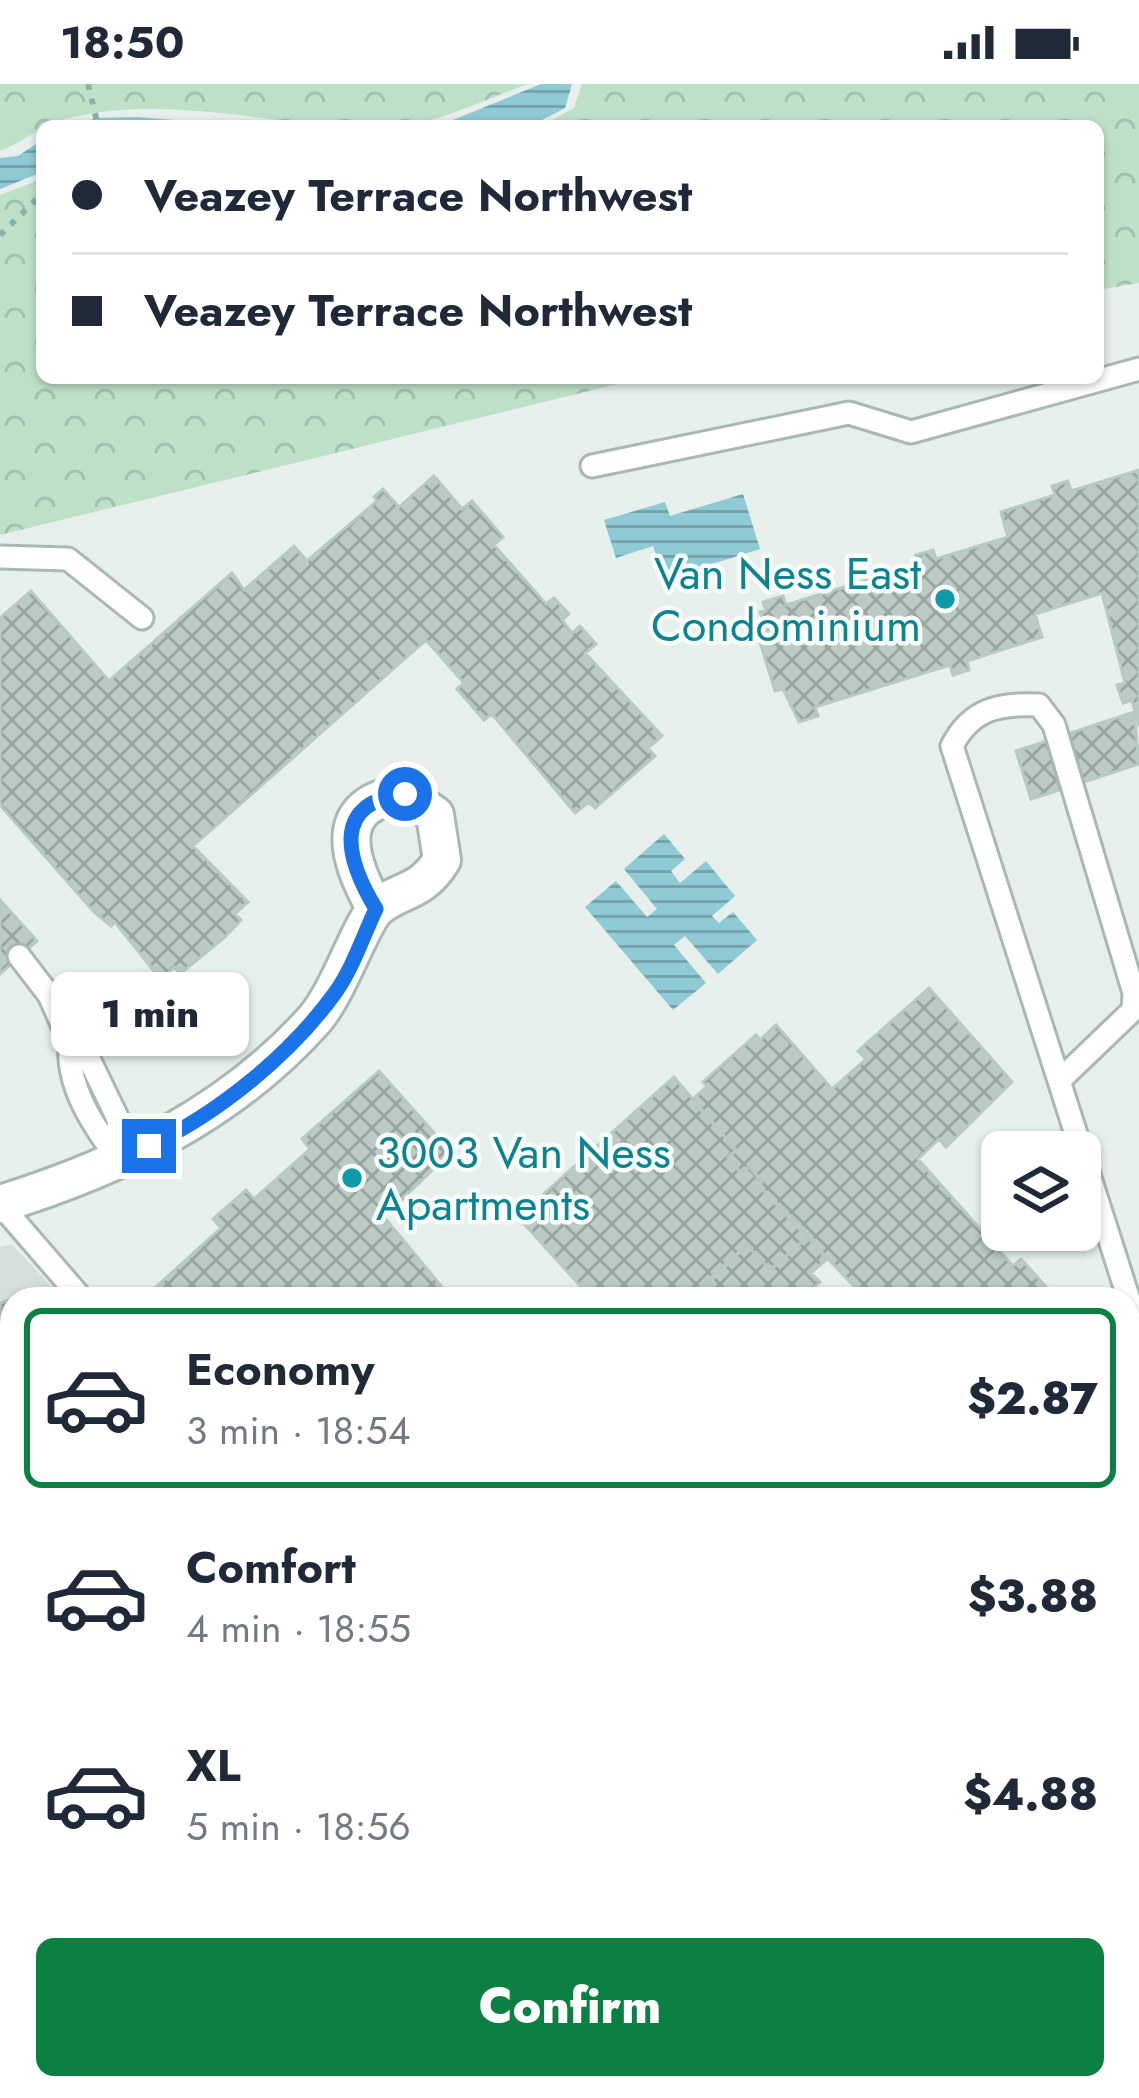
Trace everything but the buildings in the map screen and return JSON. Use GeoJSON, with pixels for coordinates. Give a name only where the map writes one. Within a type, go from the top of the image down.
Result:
{"type":"FeatureCollection","features":[{"type":"Feature","properties":{"kind":"street"},"geometry":{"type":"LineString","coordinates":[[0,1204],[120,1160],[209,1111],[312,1022],[339,988],[376,909]]}},
{"type":"Feature","properties":{"kind":"lane"},"geometry":{"type":"LineString","coordinates":[[1104,378],[1139,369]]}},
{"type":"Feature","properties":{"kind":"lane"},"geometry":{"type":"LineString","coordinates":[[592,466],[849,413],[910,431],[1084,384]]}},
{"type":"Feature","properties":{"kind":"lane"},"geometry":{"type":"LineString","coordinates":[[0,557],[68,559],[142,618]]}},
{"type":"Feature","properties":{"kind":"lane"},"geometry":{"type":"LineString","coordinates":[[1059,1081],[1133,1010],[1134,993],[1054,725],[1039,705],[1002,703],[964,722],[952,746],[1059,1081],[1125,1287]]}},
{"type":"Feature","properties":{"kind":"lane"},"geometry":{"type":"LineString","coordinates":[[19,956],[49,995],[70,1042],[89,1059],[118,1119],[120,1160]]}},
{"type":"Feature","properties":{"kind":"lane"},"geometry":{"type":"LineString","coordinates":[[0,1204],[72,1287]]}},
{"type":"Feature","properties":{"kind":"path"},"geometry":{"type":"LineString","coordinates":[[88,84],[97,120]]}},
{"type":"Feature","properties":{"kind":"path"},"geometry":{"type":"LineString","coordinates":[[0,235],[36,200]]}},
{"type":"Feature","properties":{"kind":"shaded area"},"geometry":{"type":"Polygon","coordinates":[[[11,1244],[52,1287],[0,1287],[0,1247],[11,1244]]]}},
{"type":"Feature","properties":{"kind":"green space"},"geometry":{"type":"Polygon","coordinates":[[[0,84],[529,84],[427,120],[278,120],[155,109],[36,120],[36,132],[0,151],[0,84]]]}},
{"type":"Feature","properties":{"kind":"green space"},"geometry":{"type":"Polygon","coordinates":[[[582,84],[1139,84],[1139,283],[1104,289],[1104,120],[552,120],[574,108],[582,84]]]}},
{"type":"Feature","properties":{"kind":"green space"},"geometry":{"type":"Polygon","coordinates":[[[36,181],[36,384],[617,384],[0,535],[0,195],[36,181]]]}},
{"type":"Feature","properties":{"kind":"water"},"geometry":{"type":"Polygon","coordinates":[[[541,84],[572,84],[565,108],[542,120],[453,120],[541,84]]]}},
{"type":"Feature","properties":{"kind":"water"},"geometry":{"type":"Polygon","coordinates":[[[137,117],[174,120],[90,120],[137,117]]]}},
{"type":"Feature","properties":{"kind":"water"},"geometry":{"type":"Polygon","coordinates":[[[36,144],[36,174],[0,189],[0,158],[18,156],[36,144]]]}},
{"type":"Feature","properties":{"kind":"water"},"geometry":{"type":"Polygon","coordinates":[[[743,494],[760,549],[664,579],[653,546],[616,558],[604,520],[665,502],[670,516],[743,494]]]}},
{"type":"Feature","properties":{"kind":"water"},"geometry":{"type":"Polygon","coordinates":[[[664,834],[685,859],[671,871],[680,883],[706,861],[735,896],[712,916],[719,923],[733,912],[757,940],[718,974],[685,936],[674,945],[706,983],[673,1010],[585,907],[616,881],[647,917],[657,909],[624,869],[664,834]]]}},
{"type":"Feature","properties":{"kind":"place","name":"Van Ness East Condominium"},"geometry":{"type":"Point","coordinates":[945,599]}},
{"type":"Feature","properties":{"kind":"place","name":"3003 Van Ness Apartments"},"geometry":{"type":"Point","coordinates":[352,1178]}},
{"type":"Feature","properties":{"kind":"route"},"geometry":{"type":"LineString","coordinates":[[149,1146],[179,1132],[220,1102],[312,1022],[339,988],[376,909],[359,881],[350,850],[352,826],[369,804],[405,794]]}}]}
